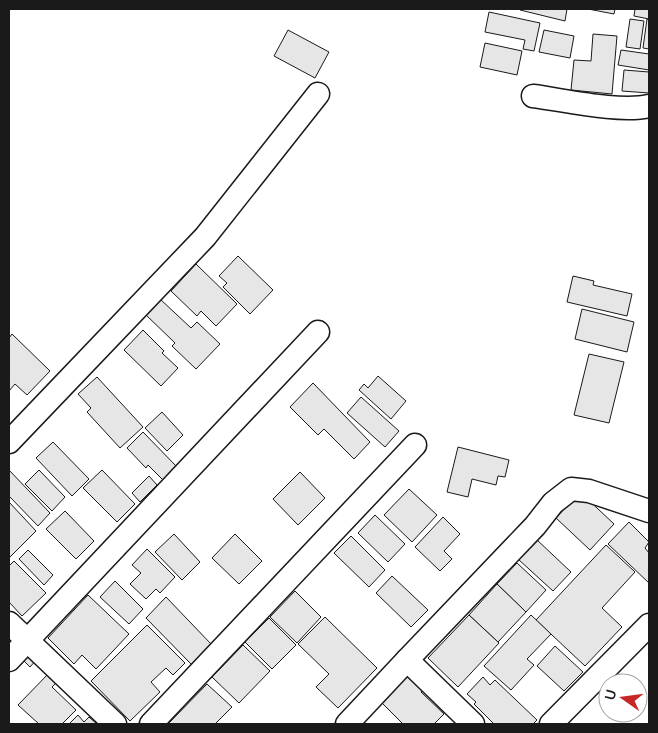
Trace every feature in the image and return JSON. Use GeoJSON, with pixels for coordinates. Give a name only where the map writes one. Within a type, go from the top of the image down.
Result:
{"type":"FeatureCollection","features":[{"type":"Feature","properties":{"kind":"street"},"geometry":{"type":"LineString","coordinates":[[9,442],[206,237],[318,94]]}},
{"type":"Feature","properties":{"kind":"street"},"geometry":{"type":"LineString","coordinates":[[533,96],[619,108],[649,106]]}},
{"type":"Feature","properties":{"kind":"street"},"geometry":{"type":"LineString","coordinates":[[9,660],[318,332]]}},
{"type":"Feature","properties":{"kind":"street"},"geometry":{"type":"LineString","coordinates":[[151,724],[415,445]]}},
{"type":"Feature","properties":{"kind":"street"},"geometry":{"type":"LineString","coordinates":[[347,724],[535,526],[553,503],[571,489],[589,491],[649,511]]}},
{"type":"Feature","properties":{"kind":"street"},"geometry":{"type":"LineString","coordinates":[[9,623],[115,724]]}},
{"type":"Feature","properties":{"kind":"street"},"geometry":{"type":"LineString","coordinates":[[551,724],[649,625]]}},
{"type":"Feature","properties":{"kind":"street"},"geometry":{"type":"LineString","coordinates":[[407,660],[473,724]]}},
{"type":"Feature","properties":{"kind":"building"},"geometry":{"type":"Polygon","coordinates":[[[521,9],[567,9],[565,21],[521,9]]]}},
{"type":"Feature","properties":{"kind":"building"},"geometry":{"type":"Polygon","coordinates":[[[588,9],[615,9],[614,14],[588,9]]]}},
{"type":"Feature","properties":{"kind":"building"},"geometry":{"type":"Polygon","coordinates":[[[635,9],[649,9],[649,19],[634,16],[635,9]]]}},
{"type":"Feature","properties":{"kind":"building"},"geometry":{"type":"Polygon","coordinates":[[[489,12],[540,23],[534,51],[523,49],[525,40],[485,32],[489,12]]]}},
{"type":"Feature","properties":{"kind":"building"},"geometry":{"type":"Polygon","coordinates":[[[630,19],[644,21],[640,49],[626,47],[630,19]]]}},
{"type":"Feature","properties":{"kind":"building"},"geometry":{"type":"Polygon","coordinates":[[[647,19],[649,20],[649,49],[643,48],[647,19]]]}},
{"type":"Feature","properties":{"kind":"building"},"geometry":{"type":"Polygon","coordinates":[[[288,30],[329,52],[315,78],[274,56],[288,30]]]}},
{"type":"Feature","properties":{"kind":"building"},"geometry":{"type":"Polygon","coordinates":[[[544,30],[574,36],[570,58],[539,52],[544,30]]]}},
{"type":"Feature","properties":{"kind":"building"},"geometry":{"type":"Polygon","coordinates":[[[593,34],[617,36],[612,94],[571,90],[574,60],[591,61],[593,34]]]}},
{"type":"Feature","properties":{"kind":"building"},"geometry":{"type":"Polygon","coordinates":[[[485,43],[522,51],[517,75],[480,67],[485,43]]]}},
{"type":"Feature","properties":{"kind":"building"},"geometry":{"type":"Polygon","coordinates":[[[621,50],[649,54],[649,70],[618,65],[621,50]]]}},
{"type":"Feature","properties":{"kind":"building"},"geometry":{"type":"Polygon","coordinates":[[[624,70],[649,72],[649,93],[622,91],[624,70]]]}},
{"type":"Feature","properties":{"kind":"building"},"geometry":{"type":"Polygon","coordinates":[[[238,256],[273,290],[250,314],[223,287],[227,283],[219,276],[238,256]]]}},
{"type":"Feature","properties":{"kind":"building"},"geometry":{"type":"Polygon","coordinates":[[[196,264],[237,304],[216,326],[201,311],[197,316],[171,291],[196,264]]]}},
{"type":"Feature","properties":{"kind":"building"},"geometry":{"type":"Polygon","coordinates":[[[573,276],[594,281],[593,285],[632,294],[627,316],[567,302],[573,276]]]}},
{"type":"Feature","properties":{"kind":"building"},"geometry":{"type":"Polygon","coordinates":[[[160,299],[191,328],[197,322],[220,344],[196,369],[172,346],[175,343],[145,314],[160,299]]]}},
{"type":"Feature","properties":{"kind":"building"},"geometry":{"type":"Polygon","coordinates":[[[582,309],[634,322],[627,352],[575,339],[582,309]]]}},
{"type":"Feature","properties":{"kind":"building"},"geometry":{"type":"Polygon","coordinates":[[[143,330],[164,351],[162,353],[178,368],[161,386],[124,350],[143,330]]]}},
{"type":"Feature","properties":{"kind":"building"},"geometry":{"type":"Polygon","coordinates":[[[12,334],[50,371],[27,395],[15,384],[9,391],[9,338],[12,334]]]}},
{"type":"Feature","properties":{"kind":"building"},"geometry":{"type":"Polygon","coordinates":[[[589,354],[624,362],[609,423],[574,415],[589,354]]]}},
{"type":"Feature","properties":{"kind":"building"},"geometry":{"type":"Polygon","coordinates":[[[378,376],[406,401],[391,419],[359,390],[364,384],[368,388],[378,376]]]}},
{"type":"Feature","properties":{"kind":"building"},"geometry":{"type":"Polygon","coordinates":[[[97,377],[143,427],[120,448],[87,412],[91,408],[78,394],[97,377]]]}},
{"type":"Feature","properties":{"kind":"building"},"geometry":{"type":"Polygon","coordinates":[[[313,383],[370,442],[354,459],[324,429],[318,435],[290,407],[313,383]]]}},
{"type":"Feature","properties":{"kind":"building"},"geometry":{"type":"Polygon","coordinates":[[[361,397],[399,431],[385,447],[347,413],[361,397]]]}},
{"type":"Feature","properties":{"kind":"building"},"geometry":{"type":"Polygon","coordinates":[[[162,412],[183,435],[167,451],[145,428],[162,412]]]}},
{"type":"Feature","properties":{"kind":"building"},"geometry":{"type":"Polygon","coordinates":[[[143,432],[178,468],[164,481],[148,465],[146,468],[127,448],[143,432]]]}},
{"type":"Feature","properties":{"kind":"building"},"geometry":{"type":"Polygon","coordinates":[[[53,442],[89,479],[72,496],[36,458],[53,442]]]}},
{"type":"Feature","properties":{"kind":"building"},"geometry":{"type":"Polygon","coordinates":[[[458,447],[509,460],[505,477],[498,476],[496,485],[472,479],[468,497],[447,492],[458,447]]]}},
{"type":"Feature","properties":{"kind":"building"},"geometry":{"type":"Polygon","coordinates":[[[9,470],[50,513],[38,526],[9,496],[9,470]]]}},
{"type":"Feature","properties":{"kind":"building"},"geometry":{"type":"Polygon","coordinates":[[[39,470],[65,497],[52,511],[25,484],[39,470]]]}},
{"type":"Feature","properties":{"kind":"building"},"geometry":{"type":"Polygon","coordinates":[[[102,470],[135,504],[117,522],[83,488],[102,470]]]}},
{"type":"Feature","properties":{"kind":"building"},"geometry":{"type":"Polygon","coordinates":[[[300,472],[325,498],[298,525],[273,499],[300,472]]]}},
{"type":"Feature","properties":{"kind":"building"},"geometry":{"type":"Polygon","coordinates":[[[149,476],[157,485],[140,502],[132,493],[149,476]]]}},
{"type":"Feature","properties":{"kind":"building"},"geometry":{"type":"Polygon","coordinates":[[[409,489],[437,515],[412,542],[384,515],[409,489]]]}},
{"type":"Feature","properties":{"kind":"building"},"geometry":{"type":"Polygon","coordinates":[[[580,492],[614,524],[590,550],[556,518],[580,492]]]}},
{"type":"Feature","properties":{"kind":"building"},"geometry":{"type":"Polygon","coordinates":[[[9,502],[36,531],[9,558],[9,502]]]}},
{"type":"Feature","properties":{"kind":"building"},"geometry":{"type":"Polygon","coordinates":[[[65,511],[94,541],[76,559],[46,529],[65,511]]]}},
{"type":"Feature","properties":{"kind":"building"},"geometry":{"type":"Polygon","coordinates":[[[375,515],[405,544],[388,562],[358,533],[375,515]]]}},
{"type":"Feature","properties":{"kind":"building"},"geometry":{"type":"Polygon","coordinates":[[[443,517],[460,534],[444,551],[452,559],[440,571],[415,547],[443,517]]]}},
{"type":"Feature","properties":{"kind":"building"},"geometry":{"type":"Polygon","coordinates":[[[629,522],[649,542],[645,548],[649,553],[649,583],[608,544],[629,522]]]}},
{"type":"Feature","properties":{"kind":"building"},"geometry":{"type":"Polygon","coordinates":[[[174,534],[200,562],[182,580],[155,552],[174,534]]]}},
{"type":"Feature","properties":{"kind":"building"},"geometry":{"type":"Polygon","coordinates":[[[235,534],[262,561],[239,584],[212,558],[235,534]]]}},
{"type":"Feature","properties":{"kind":"building"},"geometry":{"type":"Polygon","coordinates":[[[351,536],[385,570],[369,587],[334,553],[351,536]]]}},
{"type":"Feature","properties":{"kind":"building"},"geometry":{"type":"Polygon","coordinates":[[[536,539],[571,572],[553,591],[518,559],[536,539]]]}},
{"type":"Feature","properties":{"kind":"building"},"geometry":{"type":"Polygon","coordinates":[[[606,545],[635,572],[602,608],[622,627],[585,666],[536,620],[606,545]]]}},
{"type":"Feature","properties":{"kind":"building"},"geometry":{"type":"Polygon","coordinates":[[[147,549],[175,577],[160,593],[156,589],[146,599],[130,584],[141,573],[132,565],[147,549]]]}},
{"type":"Feature","properties":{"kind":"building"},"geometry":{"type":"Polygon","coordinates":[[[28,550],[53,575],[44,585],[19,559],[28,550]]]}},
{"type":"Feature","properties":{"kind":"building"},"geometry":{"type":"Polygon","coordinates":[[[14,561],[46,593],[22,616],[9,602],[9,566],[14,561]]]}},
{"type":"Feature","properties":{"kind":"building"},"geometry":{"type":"Polygon","coordinates":[[[517,563],[546,590],[526,612],[497,584],[517,563]]]}},
{"type":"Feature","properties":{"kind":"building"},"geometry":{"type":"Polygon","coordinates":[[[392,576],[428,610],[411,627],[376,593],[392,576]]]}},
{"type":"Feature","properties":{"kind":"building"},"geometry":{"type":"Polygon","coordinates":[[[115,581],[143,609],[129,624],[100,597],[115,581]]]}},
{"type":"Feature","properties":{"kind":"building"},"geometry":{"type":"Polygon","coordinates":[[[497,584],[526,612],[498,642],[469,615],[497,584]]]}},
{"type":"Feature","properties":{"kind":"building"},"geometry":{"type":"Polygon","coordinates":[[[295,591],[321,617],[297,643],[270,617],[295,591]]]}},
{"type":"Feature","properties":{"kind":"building"},"geometry":{"type":"Polygon","coordinates":[[[88,595],[129,634],[96,669],[82,655],[74,664],[48,638],[88,595]]]}},
{"type":"Feature","properties":{"kind":"building"},"geometry":{"type":"Polygon","coordinates":[[[166,597],[212,645],[192,665],[146,618],[166,597]]]}},
{"type":"Feature","properties":{"kind":"building"},"geometry":{"type":"Polygon","coordinates":[[[469,615],[499,643],[458,687],[428,658],[469,615]]]}},
{"type":"Feature","properties":{"kind":"building"},"geometry":{"type":"Polygon","coordinates":[[[531,615],[551,634],[527,659],[534,665],[511,690],[484,666],[531,615]]]}},
{"type":"Feature","properties":{"kind":"building"},"geometry":{"type":"Polygon","coordinates":[[[325,617],[377,668],[338,708],[316,687],[329,674],[298,644],[325,617]]]}},
{"type":"Feature","properties":{"kind":"building"},"geometry":{"type":"Polygon","coordinates":[[[269,618],[296,645],[272,669],[245,642],[269,618]]]}},
{"type":"Feature","properties":{"kind":"building"},"geometry":{"type":"Polygon","coordinates":[[[147,625],[185,663],[173,675],[166,668],[151,682],[160,692],[130,721],[91,681],[147,625]]]}},
{"type":"Feature","properties":{"kind":"building"},"geometry":{"type":"Polygon","coordinates":[[[243,645],[270,671],[239,703],[212,677],[243,645]]]}},
{"type":"Feature","properties":{"kind":"building"},"geometry":{"type":"Polygon","coordinates":[[[555,646],[583,672],[564,691],[537,666],[555,646]]]}},
{"type":"Feature","properties":{"kind":"building"},"geometry":{"type":"Polygon","coordinates":[[[30,651],[38,658],[30,667],[22,659],[30,651]]]}},
{"type":"Feature","properties":{"kind":"building"},"geometry":{"type":"Polygon","coordinates":[[[50,672],[59,680],[52,687],[76,710],[62,724],[39,724],[18,705],[50,672]]]}},
{"type":"Feature","properties":{"kind":"building"},"geometry":{"type":"Polygon","coordinates":[[[408,673],[424,688],[421,692],[444,714],[434,724],[403,724],[381,702],[408,673]]]}},
{"type":"Feature","properties":{"kind":"building"},"geometry":{"type":"Polygon","coordinates":[[[483,677],[490,685],[495,680],[537,720],[533,724],[494,724],[467,694],[483,677]]]}},
{"type":"Feature","properties":{"kind":"building"},"geometry":{"type":"Polygon","coordinates":[[[207,684],[232,707],[215,724],[168,724],[207,684]]]}},
{"type":"Feature","properties":{"kind":"building"},"geometry":{"type":"Polygon","coordinates":[[[78,715],[84,722],[89,717],[97,724],[69,724],[78,715]]]}}]}
